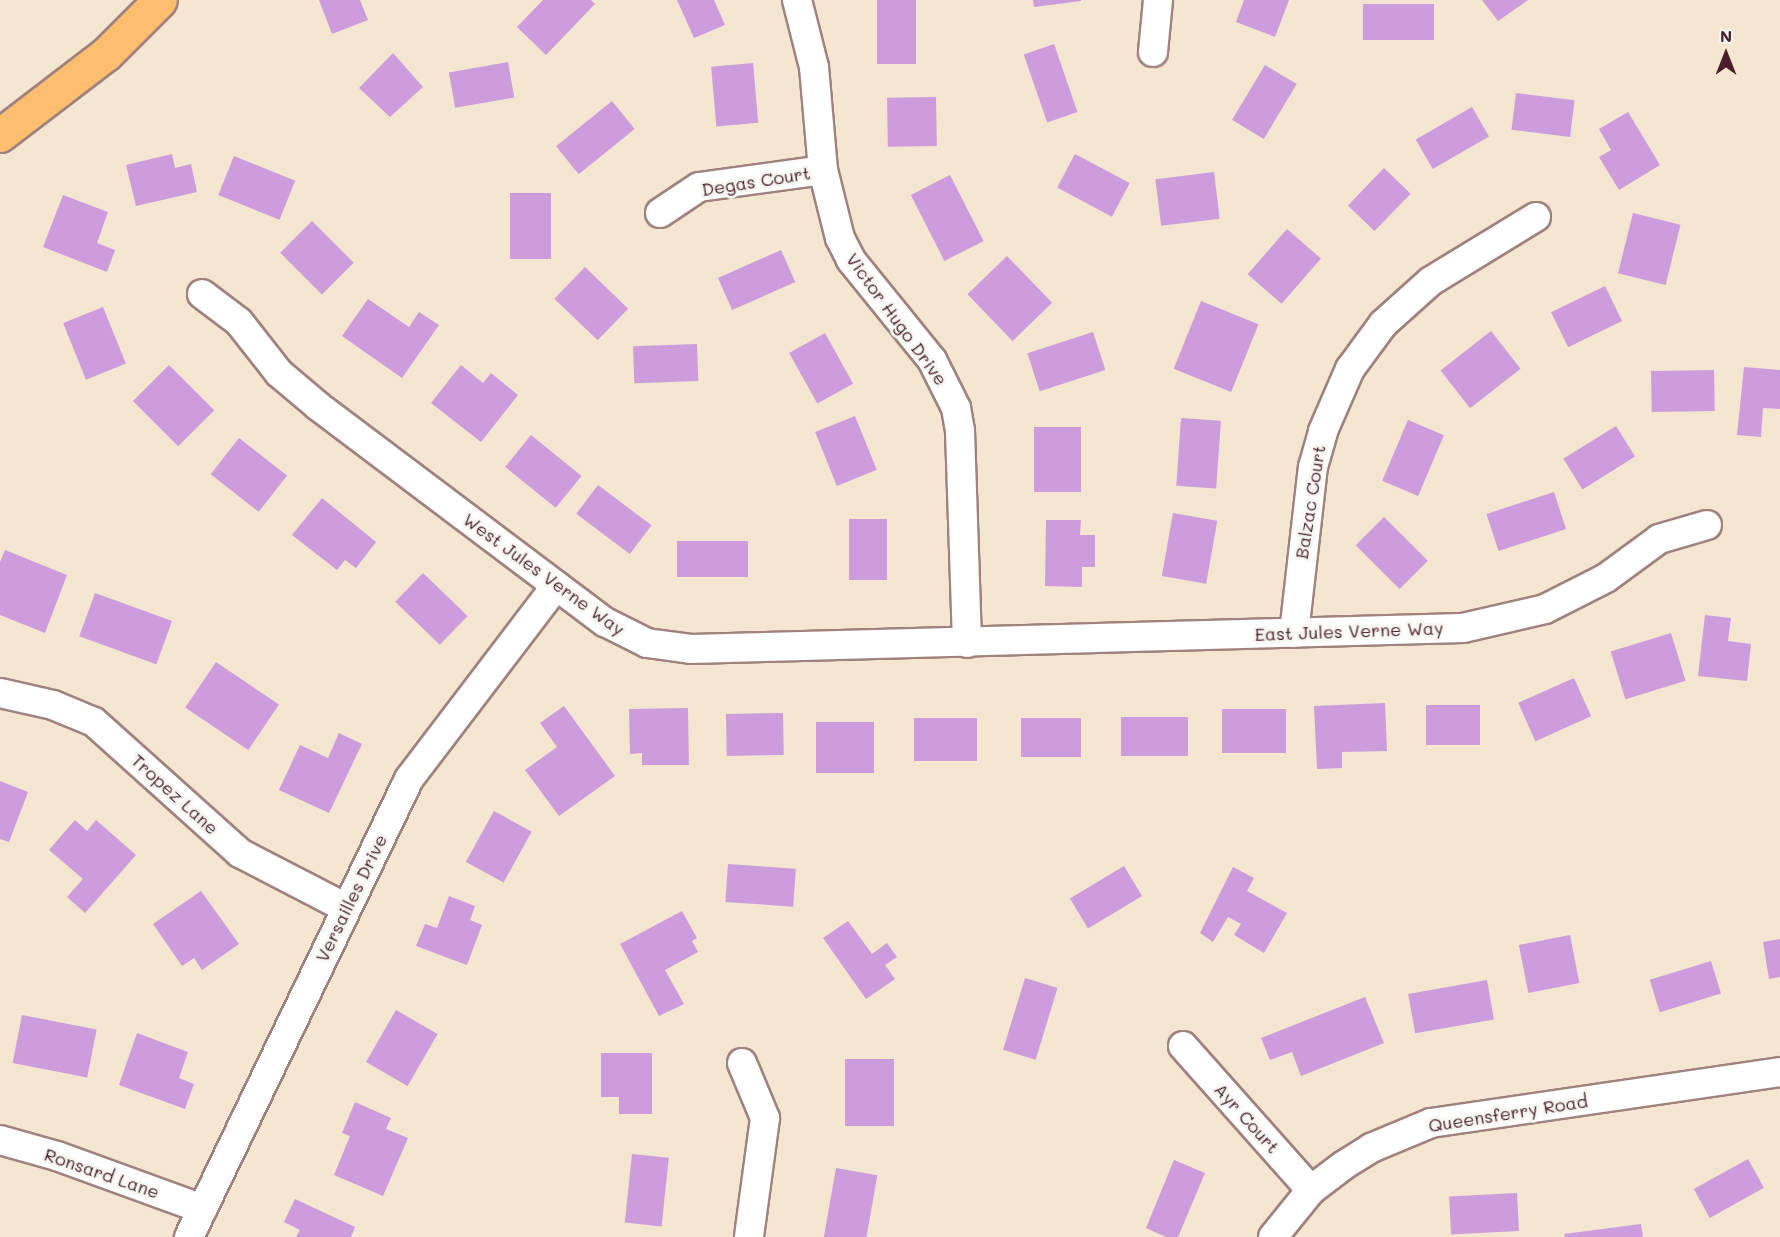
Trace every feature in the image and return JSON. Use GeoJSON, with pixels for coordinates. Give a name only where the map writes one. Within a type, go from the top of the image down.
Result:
{"type":"FeatureCollection","features":[{"type":"Feature","properties":{"kind":"main road"},"geometry":{"type":"LineString","coordinates":[[0,135],[106,54],[160,0]]}},
{"type":"Feature","properties":{"kind":"street","name":"Victor Hugo Drive"},"geometry":{"type":"LineString","coordinates":[[797,0],[814,67],[823,170],[840,238],[851,260],[932,360],[956,408],[960,431],[967,643]]}},
{"type":"Feature","properties":{"kind":"street"},"geometry":{"type":"LineString","coordinates":[[1153,52],[1158,0]]}},
{"type":"Feature","properties":{"kind":"street","name":"Degas Court"},"geometry":{"type":"LineString","coordinates":[[660,213],[699,187],[823,170]]}},
{"type":"Feature","properties":{"kind":"street","name":"Balzac Court"},"geometry":{"type":"LineString","coordinates":[[1294,633],[1313,467],[1323,431],[1350,369],[1383,324],[1431,281],[1536,217]]}},
{"type":"Feature","properties":{"kind":"street","name":"West Jules Verne Way"},"geometry":{"type":"LineString","coordinates":[[202,294],[239,322],[279,373],[318,406],[556,586],[626,635],[669,646],[967,643]]}},
{"type":"Feature","properties":{"kind":"street","name":"East Jules Verne Way"},"geometry":{"type":"LineString","coordinates":[[967,643],[1463,628],[1502,622],[1577,595],[1659,539],[1707,525]]}},
{"type":"Feature","properties":{"kind":"street","name":"Versailles Drive"},"geometry":{"type":"LineString","coordinates":[[189,1237],[409,779],[428,749],[556,586]]}},
{"type":"Feature","properties":{"kind":"street","name":"Tropez Lane"},"geometry":{"type":"LineString","coordinates":[[0,693],[53,705],[94,722],[240,853],[346,909]]}},
{"type":"Feature","properties":{"kind":"street","name":"Ayr Court"},"geometry":{"type":"LineString","coordinates":[[1184,1046],[1311,1190]]}},
{"type":"Feature","properties":{"kind":"street"},"geometry":{"type":"LineString","coordinates":[[742,1063],[765,1118],[749,1237]]}},
{"type":"Feature","properties":{"kind":"street","name":"Queensferry Road"},"geometry":{"type":"LineString","coordinates":[[1274,1237],[1311,1190],[1371,1148],[1431,1123],[1780,1072]]}},
{"type":"Feature","properties":{"kind":"street","name":"Ronsard Lane"},"geometry":{"type":"LineString","coordinates":[[0,1140],[203,1209]]}},
{"type":"Feature","properties":{"kind":"building"},"geometry":{"type":"Polygon","coordinates":[[[319,0],[360,0],[368,20],[332,34],[319,0]]]}},
{"type":"Feature","properties":{"kind":"building"},"geometry":{"type":"Polygon","coordinates":[[[543,0],[591,0],[595,4],[546,55],[517,27],[543,0]]]}},
{"type":"Feature","properties":{"kind":"building"},"geometry":{"type":"Polygon","coordinates":[[[677,0],[714,0],[725,25],[694,38],[677,0]]]}},
{"type":"Feature","properties":{"kind":"building"},"geometry":{"type":"Polygon","coordinates":[[[877,0],[916,0],[916,64],[877,64],[877,0]]]}},
{"type":"Feature","properties":{"kind":"building"},"geometry":{"type":"Polygon","coordinates":[[[1033,0],[1081,0],[1081,1],[1034,7],[1033,0]]]}},
{"type":"Feature","properties":{"kind":"building"},"geometry":{"type":"Polygon","coordinates":[[[1244,0],[1289,0],[1275,37],[1236,22],[1244,0]]]}},
{"type":"Feature","properties":{"kind":"building"},"geometry":{"type":"Polygon","coordinates":[[[1482,0],[1528,0],[1498,21],[1482,0]]]}},
{"type":"Feature","properties":{"kind":"building"},"geometry":{"type":"Polygon","coordinates":[[[1363,4],[1434,4],[1434,40],[1363,40],[1363,4]]]}},
{"type":"Feature","properties":{"kind":"building"},"geometry":{"type":"Polygon","coordinates":[[[1054,44],[1077,112],[1047,122],[1024,54],[1054,44]]]}},
{"type":"Feature","properties":{"kind":"building"},"geometry":{"type":"Polygon","coordinates":[[[393,53],[423,87],[390,117],[359,88],[393,53]]]}},
{"type":"Feature","properties":{"kind":"building"},"geometry":{"type":"Polygon","coordinates":[[[508,62],[514,97],[455,108],[449,72],[508,62]]]}},
{"type":"Feature","properties":{"kind":"building"},"geometry":{"type":"Polygon","coordinates":[[[753,63],[758,123],[716,126],[711,67],[753,63]]]}},
{"type":"Feature","properties":{"kind":"building"},"geometry":{"type":"Polygon","coordinates":[[[1265,65],[1297,84],[1264,139],[1232,120],[1265,65]]]}},
{"type":"Feature","properties":{"kind":"building"},"geometry":{"type":"Polygon","coordinates":[[[1516,93],[1575,100],[1570,137],[1511,130],[1516,93]]]}},
{"type":"Feature","properties":{"kind":"building"},"geometry":{"type":"Polygon","coordinates":[[[936,97],[937,146],[888,147],[887,98],[936,97]]]}},
{"type":"Feature","properties":{"kind":"building"},"geometry":{"type":"Polygon","coordinates":[[[612,101],[635,129],[579,174],[556,146],[612,101]]]}},
{"type":"Feature","properties":{"kind":"building"},"geometry":{"type":"Polygon","coordinates":[[[1472,107],[1489,136],[1433,169],[1416,140],[1472,107]]]}},
{"type":"Feature","properties":{"kind":"building"},"geometry":{"type":"Polygon","coordinates":[[[1628,112],[1660,165],[1619,190],[1599,157],[1611,150],[1599,129],[1628,112]]]}},
{"type":"Feature","properties":{"kind":"building"},"geometry":{"type":"Polygon","coordinates":[[[172,154],[175,168],[191,164],[197,192],[136,206],[126,165],[172,154]]]}},
{"type":"Feature","properties":{"kind":"building"},"geometry":{"type":"Polygon","coordinates":[[[1075,154],[1130,183],[1112,217],[1057,188],[1075,154]]]}},
{"type":"Feature","properties":{"kind":"building"},"geometry":{"type":"Polygon","coordinates":[[[234,156],[295,181],[279,220],[218,195],[234,156]]]}},
{"type":"Feature","properties":{"kind":"building"},"geometry":{"type":"Polygon","coordinates":[[[1384,168],[1411,194],[1374,231],[1348,205],[1384,168]]]}},
{"type":"Feature","properties":{"kind":"building"},"geometry":{"type":"Polygon","coordinates":[[[1214,172],[1220,219],[1161,226],[1155,179],[1214,172]]]}},
{"type":"Feature","properties":{"kind":"building"},"geometry":{"type":"Polygon","coordinates":[[[950,175],[984,241],[944,261],[911,195],[950,175]]]}},
{"type":"Feature","properties":{"kind":"building"},"geometry":{"type":"Polygon","coordinates":[[[510,193],[551,193],[551,259],[510,259],[510,193]]]}},
{"type":"Feature","properties":{"kind":"building"},"geometry":{"type":"Polygon","coordinates":[[[63,195],[108,212],[97,243],[115,250],[107,272],[43,247],[63,195]]]}},
{"type":"Feature","properties":{"kind":"building"},"geometry":{"type":"Polygon","coordinates":[[[1633,213],[1681,225],[1666,285],[1618,273],[1633,213]]]}},
{"type":"Feature","properties":{"kind":"building"},"geometry":{"type":"Polygon","coordinates":[[[312,221],[354,263],[322,295],[280,253],[312,221]]]}},
{"type":"Feature","properties":{"kind":"building"},"geometry":{"type":"Polygon","coordinates":[[[1287,229],[1321,259],[1282,304],[1248,274],[1287,229]]]}},
{"type":"Feature","properties":{"kind":"building"},"geometry":{"type":"Polygon","coordinates":[[[781,250],[795,282],[732,310],[718,278],[781,250]]]}},
{"type":"Feature","properties":{"kind":"building"},"geometry":{"type":"Polygon","coordinates":[[[1007,256],[1052,303],[1013,341],[967,294],[1007,256]]]}},
{"type":"Feature","properties":{"kind":"building"},"geometry":{"type":"Polygon","coordinates":[[[585,267],[628,309],[598,340],[554,299],[585,267]]]}},
{"type":"Feature","properties":{"kind":"building"},"geometry":{"type":"Polygon","coordinates":[[[1605,286],[1622,321],[1568,347],[1551,312],[1605,286]]]}},
{"type":"Feature","properties":{"kind":"building"},"geometry":{"type":"Polygon","coordinates":[[[368,299],[409,327],[419,312],[439,325],[402,378],[342,336],[368,299]]]}},
{"type":"Feature","properties":{"kind":"building"},"geometry":{"type":"Polygon","coordinates":[[[1201,301],[1258,324],[1231,392],[1174,369],[1201,301]]]}},
{"type":"Feature","properties":{"kind":"building"},"geometry":{"type":"Polygon","coordinates":[[[103,307],[126,364],[86,380],[63,323],[103,307]]]}},
{"type":"Feature","properties":{"kind":"building"},"geometry":{"type":"Polygon","coordinates":[[[1491,331],[1521,369],[1470,408],[1441,370],[1491,331]]]}},
{"type":"Feature","properties":{"kind":"building"},"geometry":{"type":"Polygon","coordinates":[[[1093,332],[1105,370],[1040,391],[1027,353],[1093,332]]]}},
{"type":"Feature","properties":{"kind":"building"},"geometry":{"type":"Polygon","coordinates":[[[825,333],[853,384],[817,404],[789,353],[825,333]]]}},
{"type":"Feature","properties":{"kind":"building"},"geometry":{"type":"Polygon","coordinates":[[[697,344],[698,381],[634,383],[633,346],[697,344]]]}},
{"type":"Feature","properties":{"kind":"building"},"geometry":{"type":"Polygon","coordinates":[[[169,365],[214,410],[178,446],[133,401],[169,365]]]}},
{"type":"Feature","properties":{"kind":"building"},"geometry":{"type":"Polygon","coordinates":[[[461,365],[483,383],[491,373],[518,395],[481,442],[431,403],[461,365]]]}},
{"type":"Feature","properties":{"kind":"building"},"geometry":{"type":"Polygon","coordinates":[[[1744,367],[1780,370],[1780,409],[1763,408],[1761,437],[1737,435],[1744,367]]]}},
{"type":"Feature","properties":{"kind":"building"},"geometry":{"type":"Polygon","coordinates":[[[1714,370],[1715,411],[1652,412],[1651,371],[1714,370]]]}},
{"type":"Feature","properties":{"kind":"building"},"geometry":{"type":"Polygon","coordinates":[[[855,416],[877,470],[837,486],[815,432],[855,416]]]}},
{"type":"Feature","properties":{"kind":"building"},"geometry":{"type":"Polygon","coordinates":[[[1181,418],[1221,421],[1216,489],[1176,486],[1181,418]]]}},
{"type":"Feature","properties":{"kind":"building"},"geometry":{"type":"Polygon","coordinates":[[[1408,420],[1444,435],[1418,496],[1382,481],[1408,420]]]}},
{"type":"Feature","properties":{"kind":"building"},"geometry":{"type":"Polygon","coordinates":[[[1616,426],[1635,457],[1582,489],[1563,459],[1616,426]]]}},
{"type":"Feature","properties":{"kind":"building"},"geometry":{"type":"Polygon","coordinates":[[[1034,427],[1081,427],[1081,492],[1034,492],[1034,427]]]}},
{"type":"Feature","properties":{"kind":"building"},"geometry":{"type":"Polygon","coordinates":[[[531,435],[582,476],[556,508],[505,467],[531,435]]]}},
{"type":"Feature","properties":{"kind":"building"},"geometry":{"type":"Polygon","coordinates":[[[239,438],[287,476],[259,512],[211,474],[239,438]]]}},
{"type":"Feature","properties":{"kind":"building"},"geometry":{"type":"Polygon","coordinates":[[[598,485],[652,525],[630,554],[576,514],[598,485]]]}},
{"type":"Feature","properties":{"kind":"building"},"geometry":{"type":"Polygon","coordinates":[[[1554,492],[1566,529],[1499,551],[1486,514],[1554,492]]]}},
{"type":"Feature","properties":{"kind":"building"},"geometry":{"type":"Polygon","coordinates":[[[322,498],[376,542],[356,568],[345,560],[337,570],[292,535],[322,498]]]}},
{"type":"Feature","properties":{"kind":"building"},"geometry":{"type":"Polygon","coordinates":[[[1173,513],[1217,521],[1206,584],[1162,576],[1173,513]]]}},
{"type":"Feature","properties":{"kind":"building"},"geometry":{"type":"Polygon","coordinates":[[[1384,517],[1428,561],[1400,589],[1356,545],[1384,517]]]}},
{"type":"Feature","properties":{"kind":"building"},"geometry":{"type":"Polygon","coordinates":[[[849,519],[887,519],[887,580],[849,580],[849,519]]]}},
{"type":"Feature","properties":{"kind":"building"},"geometry":{"type":"Polygon","coordinates":[[[1046,520],[1081,520],[1080,535],[1095,535],[1095,567],[1082,567],[1082,587],[1045,586],[1046,520]]]}},
{"type":"Feature","properties":{"kind":"building"},"geometry":{"type":"Polygon","coordinates":[[[677,541],[748,541],[748,577],[677,577],[677,541]]]}},
{"type":"Feature","properties":{"kind":"building"},"geometry":{"type":"Polygon","coordinates":[[[5,550],[67,575],[45,633],[0,615],[0,562],[5,550]]]}},
{"type":"Feature","properties":{"kind":"building"},"geometry":{"type":"Polygon","coordinates":[[[423,573],[468,616],[440,645],[395,602],[423,573]]]}},
{"type":"Feature","properties":{"kind":"building"},"geometry":{"type":"Polygon","coordinates":[[[95,593],[172,621],[156,664],[79,636],[95,593]]]}},
{"type":"Feature","properties":{"kind":"building"},"geometry":{"type":"Polygon","coordinates":[[[1705,615],[1731,618],[1728,641],[1751,644],[1747,681],[1698,676],[1705,615]]]}},
{"type":"Feature","properties":{"kind":"building"},"geometry":{"type":"Polygon","coordinates":[[[1671,633],[1686,681],[1625,699],[1611,651],[1671,633]]]}},
{"type":"Feature","properties":{"kind":"building"},"geometry":{"type":"Polygon","coordinates":[[[216,662],[279,704],[248,750],[185,708],[216,662]]]}},
{"type":"Feature","properties":{"kind":"building"},"geometry":{"type":"Polygon","coordinates":[[[1574,678],[1591,716],[1535,741],[1518,703],[1574,678]]]}},
{"type":"Feature","properties":{"kind":"building"},"geometry":{"type":"Polygon","coordinates":[[[1385,703],[1387,751],[1342,752],[1342,768],[1317,769],[1314,706],[1385,703]]]}},
{"type":"Feature","properties":{"kind":"building"},"geometry":{"type":"Polygon","coordinates":[[[1426,705],[1480,705],[1480,745],[1426,745],[1426,705]]]}},
{"type":"Feature","properties":{"kind":"building"},"geometry":{"type":"Polygon","coordinates":[[[564,706],[615,776],[559,816],[525,770],[557,747],[540,723],[564,706]]]}},
{"type":"Feature","properties":{"kind":"building"},"geometry":{"type":"Polygon","coordinates":[[[688,708],[689,765],[642,765],[642,753],[630,754],[629,709],[688,708]]]}},
{"type":"Feature","properties":{"kind":"building"},"geometry":{"type":"Polygon","coordinates":[[[1222,709],[1286,709],[1286,753],[1222,753],[1222,709]]]}},
{"type":"Feature","properties":{"kind":"building"},"geometry":{"type":"Polygon","coordinates":[[[783,713],[784,755],[727,756],[726,714],[783,713]]]}},
{"type":"Feature","properties":{"kind":"building"},"geometry":{"type":"Polygon","coordinates":[[[1121,717],[1188,717],[1188,756],[1121,756],[1121,717]]]}},
{"type":"Feature","properties":{"kind":"building"},"geometry":{"type":"Polygon","coordinates":[[[914,718],[977,718],[977,761],[914,761],[914,718]]]}},
{"type":"Feature","properties":{"kind":"building"},"geometry":{"type":"Polygon","coordinates":[[[1021,718],[1081,718],[1081,757],[1021,757],[1021,718]]]}},
{"type":"Feature","properties":{"kind":"building"},"geometry":{"type":"Polygon","coordinates":[[[816,722],[874,722],[874,773],[816,773],[816,722]]]}},
{"type":"Feature","properties":{"kind":"building"},"geometry":{"type":"Polygon","coordinates":[[[339,733],[362,744],[329,813],[279,790],[300,745],[328,758],[339,733]]]}},
{"type":"Feature","properties":{"kind":"building"},"geometry":{"type":"Polygon","coordinates":[[[0,781],[28,792],[9,842],[0,839],[0,781]]]}},
{"type":"Feature","properties":{"kind":"building"},"geometry":{"type":"Polygon","coordinates":[[[494,811],[532,832],[503,883],[466,862],[494,811]]]}},
{"type":"Feature","properties":{"kind":"building"},"geometry":{"type":"Polygon","coordinates":[[[75,820],[87,831],[96,820],[136,855],[85,913],[67,897],[83,879],[49,850],[75,820]]]}},
{"type":"Feature","properties":{"kind":"building"},"geometry":{"type":"Polygon","coordinates":[[[728,864],[796,869],[793,907],[725,902],[728,864]]]}},
{"type":"Feature","properties":{"kind":"building"},"geometry":{"type":"Polygon","coordinates":[[[1124,866],[1142,896],[1088,928],[1070,898],[1124,866]]]}},
{"type":"Feature","properties":{"kind":"building"},"geometry":{"type":"Polygon","coordinates":[[[1233,867],[1254,878],[1247,891],[1287,913],[1264,953],[1234,935],[1241,924],[1228,917],[1213,942],[1200,933],[1233,867]]]}},
{"type":"Feature","properties":{"kind":"building"},"geometry":{"type":"Polygon","coordinates":[[[201,891],[239,944],[202,970],[194,958],[182,966],[153,924],[201,891]]]}},
{"type":"Feature","properties":{"kind":"building"},"geometry":{"type":"Polygon","coordinates":[[[449,896],[475,906],[470,920],[482,925],[467,965],[416,946],[425,924],[437,928],[449,896]]]}},
{"type":"Feature","properties":{"kind":"building"},"geometry":{"type":"Polygon","coordinates":[[[682,911],[697,938],[692,941],[698,952],[665,970],[684,1004],[659,1016],[620,944],[682,911]]]}},
{"type":"Feature","properties":{"kind":"building"},"geometry":{"type":"Polygon","coordinates":[[[848,921],[872,954],[887,943],[897,957],[885,965],[895,979],[866,999],[823,938],[848,921]]]}},
{"type":"Feature","properties":{"kind":"building"},"geometry":{"type":"Polygon","coordinates":[[[1570,935],[1579,983],[1528,993],[1519,945],[1570,935]]]}},
{"type":"Feature","properties":{"kind":"building"},"geometry":{"type":"Polygon","coordinates":[[[1780,939],[1780,977],[1769,979],[1763,942],[1780,939]]]}},
{"type":"Feature","properties":{"kind":"building"},"geometry":{"type":"Polygon","coordinates":[[[1711,961],[1721,994],[1660,1012],[1650,980],[1711,961]]]}},
{"type":"Feature","properties":{"kind":"building"},"geometry":{"type":"Polygon","coordinates":[[[1025,978],[1058,988],[1036,1060],[1003,1050],[1025,978]]]}},
{"type":"Feature","properties":{"kind":"building"},"geometry":{"type":"Polygon","coordinates":[[[1487,980],[1494,1019],[1415,1033],[1408,994],[1487,980]]]}},
{"type":"Feature","properties":{"kind":"building"},"geometry":{"type":"Polygon","coordinates":[[[1365,997],[1384,1043],[1301,1076],[1292,1052],[1270,1060],[1261,1038],[1365,997]]]}},
{"type":"Feature","properties":{"kind":"building"},"geometry":{"type":"Polygon","coordinates":[[[396,1010],[438,1034],[408,1086],[366,1062],[396,1010]]]}},
{"type":"Feature","properties":{"kind":"building"},"geometry":{"type":"Polygon","coordinates":[[[22,1015],[97,1030],[87,1078],[13,1063],[22,1015]]]}},
{"type":"Feature","properties":{"kind":"building"},"geometry":{"type":"Polygon","coordinates":[[[137,1033],[188,1052],[179,1078],[194,1084],[185,1109],[119,1085],[137,1033]]]}},
{"type":"Feature","properties":{"kind":"building"},"geometry":{"type":"Polygon","coordinates":[[[601,1053],[652,1053],[652,1114],[619,1114],[619,1097],[601,1097],[601,1053]]]}},
{"type":"Feature","properties":{"kind":"building"},"geometry":{"type":"Polygon","coordinates":[[[845,1059],[894,1059],[894,1126],[845,1126],[845,1059]]]}},
{"type":"Feature","properties":{"kind":"building"},"geometry":{"type":"Polygon","coordinates":[[[355,1102],[391,1118],[386,1129],[408,1138],[383,1196],[334,1175],[350,1136],[342,1133],[355,1102]]]}},
{"type":"Feature","properties":{"kind":"building"},"geometry":{"type":"Polygon","coordinates":[[[632,1154],[669,1158],[662,1226],[625,1223],[632,1154]]]}},
{"type":"Feature","properties":{"kind":"building"},"geometry":{"type":"Polygon","coordinates":[[[1748,1159],[1764,1188],[1710,1218],[1694,1189],[1748,1159]]]}},
{"type":"Feature","properties":{"kind":"building"},"geometry":{"type":"Polygon","coordinates":[[[1174,1160],[1205,1173],[1178,1237],[1166,1237],[1146,1228],[1174,1160]]]}},
{"type":"Feature","properties":{"kind":"building"},"geometry":{"type":"Polygon","coordinates":[[[836,1168],[877,1175],[866,1237],[824,1237],[836,1168]]]}},
{"type":"Feature","properties":{"kind":"building"},"geometry":{"type":"Polygon","coordinates":[[[1517,1193],[1519,1231],[1451,1235],[1449,1197],[1517,1193]]]}},
{"type":"Feature","properties":{"kind":"building"},"geometry":{"type":"Polygon","coordinates":[[[295,1199],[355,1227],[351,1237],[296,1237],[300,1230],[284,1222],[295,1199]]]}},
{"type":"Feature","properties":{"kind":"building"},"geometry":{"type":"Polygon","coordinates":[[[1641,1224],[1643,1237],[1565,1237],[1564,1234],[1641,1224]]]}}]}
